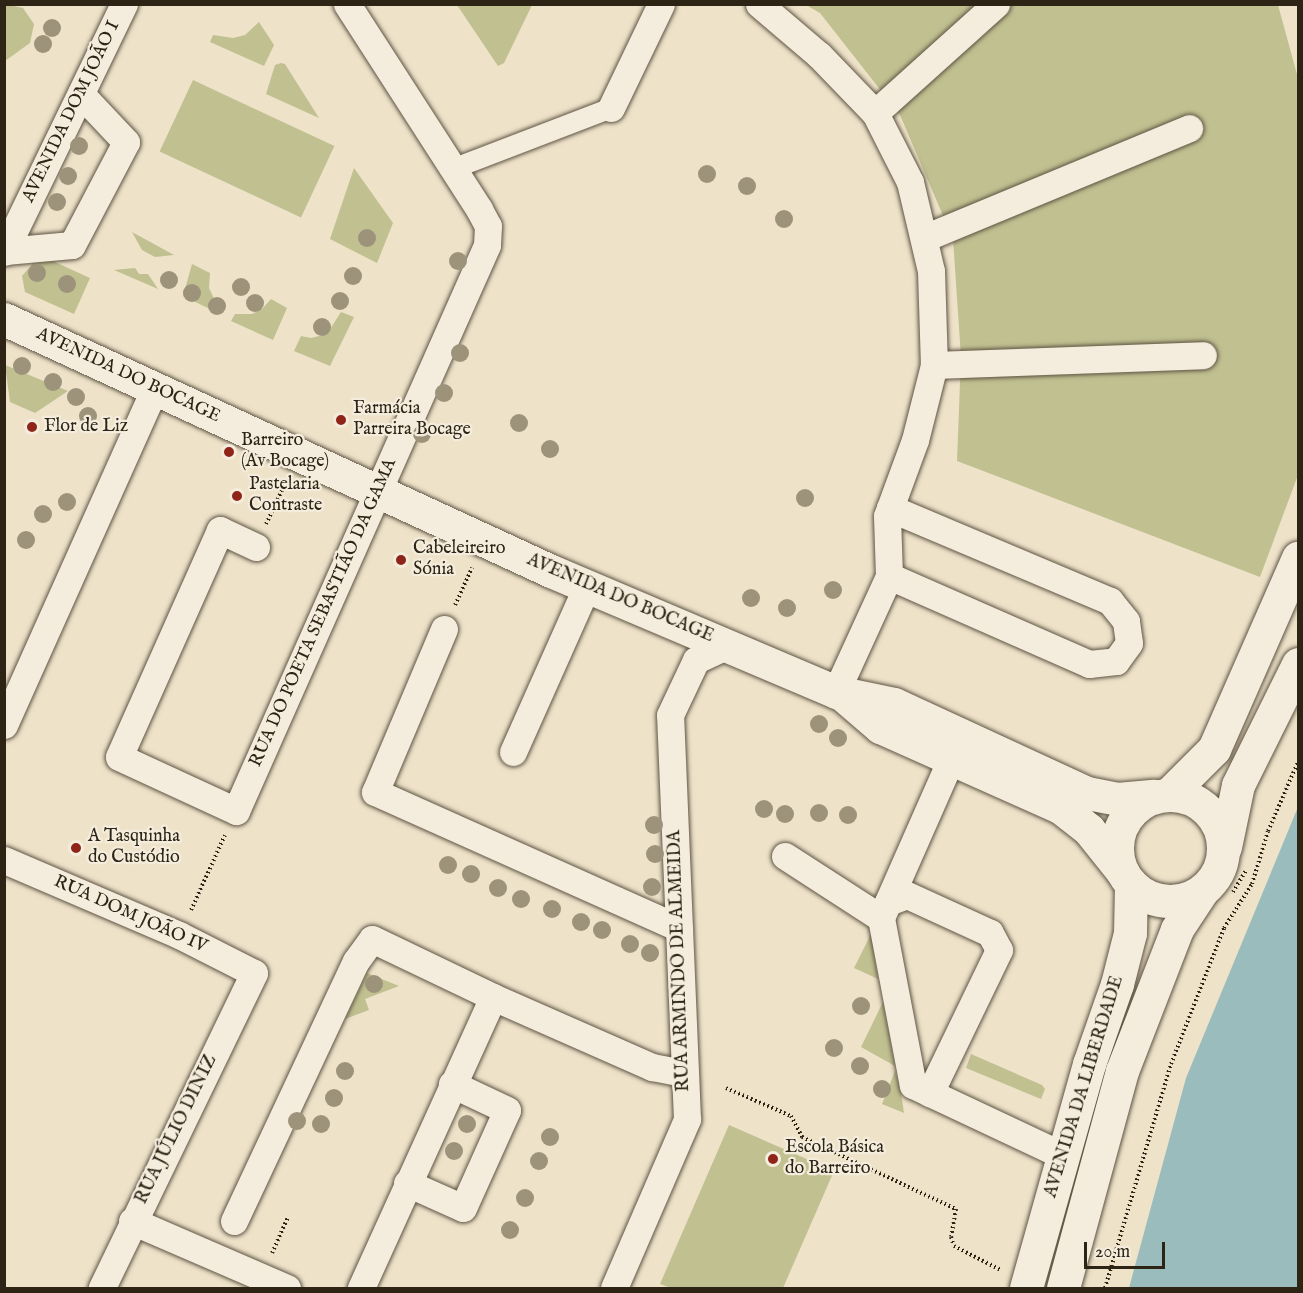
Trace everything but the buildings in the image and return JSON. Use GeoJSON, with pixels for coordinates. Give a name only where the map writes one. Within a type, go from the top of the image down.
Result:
{"type":"FeatureCollection","features":[{"type":"Feature","properties":{"kind":"main road","name":"AVENIDA DO BOCAGE"},"geometry":{"type":"LineString","coordinates":[[4,320],[484,540],[840,694],[894,704],[1087,793],[1117,799],[1162,795]]}},
{"type":"Feature","properties":{"kind":"main road"},"geometry":{"type":"LineString","coordinates":[[1235,859],[1221,866],[1216,894],[1166,901],[1143,894],[1127,878],[1117,842],[1121,827],[1129,814],[1162,795],[1214,749],[1299,558]]}},
{"type":"Feature","properties":{"kind":"main road"},"geometry":{"type":"LineString","coordinates":[[1235,859],[1238,786],[1299,664]]}},
{"type":"Feature","properties":{"kind":"main road","name":"AVENIDA DO BOCAGE"},"geometry":{"type":"LineString","coordinates":[[840,694],[880,727],[1060,807],[1089,830],[1127,878]]}},
{"type":"Feature","properties":{"kind":"main road"},"geometry":{"type":"LineString","coordinates":[[1162,795],[1199,802],[1218,823],[1235,859]]}},
{"type":"Feature","properties":{"kind":"main road","name":"AVENIDA DA LIBERDADE"},"geometry":{"type":"LineString","coordinates":[[1018,1282],[1062,1155],[1128,944],[1127,878]]}},
{"type":"Feature","properties":{"kind":"main road","name":"AVENIDA DA LIBERDADE"},"geometry":{"type":"LineString","coordinates":[[1063,1288],[1122,1071],[1177,929],[1216,894]]}},
{"type":"Feature","properties":{"kind":"street","name":"AVENIDA DOM JOÃO I"},"geometry":{"type":"LineString","coordinates":[[5,252],[124,4]]}},
{"type":"Feature","properties":{"kind":"street","name":"RUA DO POETA SEBASTIÃO DA GAMA"},"geometry":{"type":"LineString","coordinates":[[236,811],[487,245],[488,225],[455,168],[346,4]]}},
{"type":"Feature","properties":{"kind":"street"},"geometry":{"type":"LineString","coordinates":[[455,168],[611,108],[660,4]]}},
{"type":"Feature","properties":{"kind":"street"},"geometry":{"type":"LineString","coordinates":[[759,4],[819,55],[875,113],[910,182],[931,271],[934,365],[915,440],[890,508],[889,576],[840,694]]}},
{"type":"Feature","properties":{"kind":"street"},"geometry":{"type":"LineString","coordinates":[[875,113],[996,4]]}},
{"type":"Feature","properties":{"kind":"street"},"geometry":{"type":"LineString","coordinates":[[5,252],[72,245],[126,142],[81,94]]}},
{"type":"Feature","properties":{"kind":"street"},"geometry":{"type":"LineString","coordinates":[[924,238],[1189,128]]}},
{"type":"Feature","properties":{"kind":"street"},"geometry":{"type":"LineString","coordinates":[[934,365],[1203,355]]}},
{"type":"Feature","properties":{"kind":"street"},"geometry":{"type":"LineString","coordinates":[[4,725],[155,388]]}},
{"type":"Feature","properties":{"kind":"street"},"geometry":{"type":"LineString","coordinates":[[889,576],[1089,664],[1116,661],[1129,643],[1126,621],[1110,601],[890,508]]}},
{"type":"Feature","properties":{"kind":"street"},"geometry":{"type":"LineString","coordinates":[[236,811],[119,757],[220,530],[256,546]]}},
{"type":"Feature","properties":{"kind":"street"},"geometry":{"type":"LineString","coordinates":[[513,752],[587,586]]}},
{"type":"Feature","properties":{"kind":"street"},"geometry":{"type":"LineString","coordinates":[[444,629],[375,792],[679,928]]}},
{"type":"Feature","properties":{"kind":"street","name":"RUA ARMINDO DE ALMEIDA"},"geometry":{"type":"LineString","coordinates":[[614,1288],[687,1119],[683,1073],[670,715],[696,660],[728,645]]}},
{"type":"Feature","properties":{"kind":"street"},"geometry":{"type":"LineString","coordinates":[[951,759],[884,910],[913,1085],[1062,1155]]}},
{"type":"Feature","properties":{"kind":"street"},"geometry":{"type":"LineString","coordinates":[[785,856],[884,910]]}},
{"type":"Feature","properties":{"kind":"street","name":"RUA DOM JOÃO IV"},"geometry":{"type":"LineString","coordinates":[[4,860],[179,935],[254,973]]}},
{"type":"Feature","properties":{"kind":"street"},"geometry":{"type":"LineString","coordinates":[[884,910],[907,895],[990,933],[999,950],[930,1093]]}},
{"type":"Feature","properties":{"kind":"street"},"geometry":{"type":"LineString","coordinates":[[234,1221],[356,961],[372,939],[493,997],[652,1067],[683,1073]]}},
{"type":"Feature","properties":{"kind":"street","name":"RUA JÚLIO DINIZ"},"geometry":{"type":"LineString","coordinates":[[102,1288],[132,1221],[254,973]]}},
{"type":"Feature","properties":{"kind":"street"},"geometry":{"type":"LineString","coordinates":[[361,1288],[493,997]]}},
{"type":"Feature","properties":{"kind":"street"},"geometry":{"type":"LineString","coordinates":[[407,1183],[462,1208],[507,1110],[452,1084]]}},
{"type":"Feature","properties":{"kind":"street"},"geometry":{"type":"LineString","coordinates":[[132,1221],[287,1288]]}},
{"type":"Feature","properties":{"kind":"path"},"geometry":{"type":"LineString","coordinates":[[256,546],[299,454]]}},
{"type":"Feature","properties":{"kind":"path"},"geometry":{"type":"LineString","coordinates":[[444,629],[484,540]]}},
{"type":"Feature","properties":{"kind":"path"},"geometry":{"type":"LineString","coordinates":[[1105,1288],[1171,1064],[1224,928],[1252,884],[1268,831],[1299,762]]}},
{"type":"Feature","properties":{"kind":"path"},"geometry":{"type":"LineString","coordinates":[[179,935],[236,811]]}},
{"type":"Feature","properties":{"kind":"path"},"geometry":{"type":"LineString","coordinates":[[1216,894],[1235,859]]}},
{"type":"Feature","properties":{"kind":"path"},"geometry":{"type":"LineString","coordinates":[[726,1088],[791,1116],[802,1137],[956,1209],[951,1237],[954,1246],[1018,1282]]}},
{"type":"Feature","properties":{"kind":"path"},"geometry":{"type":"LineString","coordinates":[[268,1262],[288,1217]]}},
{"type":"Feature","properties":{"kind":"shaded area"},"geometry":{"type":"Polygon","coordinates":[[[5,4],[23,8],[34,24],[30,43],[5,61],[5,4]]]}},
{"type":"Feature","properties":{"kind":"shaded area"},"geometry":{"type":"Polygon","coordinates":[[[457,5],[532,5],[504,63],[498,66],[457,5]]]}},
{"type":"Feature","properties":{"kind":"shaded area"},"geometry":{"type":"Polygon","coordinates":[[[806,5],[1278,5],[1298,78],[1298,475],[1260,577],[957,461],[961,357],[953,239],[900,115],[820,13],[806,5]]]}},
{"type":"Feature","properties":{"kind":"shaded area"},"geometry":{"type":"Polygon","coordinates":[[[259,22],[274,45],[264,66],[210,42],[213,35],[233,38],[245,35],[259,22]]]}},
{"type":"Feature","properties":{"kind":"shaded area"},"geometry":{"type":"Polygon","coordinates":[[[285,64],[319,118],[266,94],[275,65],[285,64]]]}},
{"type":"Feature","properties":{"kind":"shaded area"},"geometry":{"type":"Polygon","coordinates":[[[193,80],[334,146],[301,218],[160,152],[193,80]]]}},
{"type":"Feature","properties":{"kind":"shaded area"},"geometry":{"type":"Polygon","coordinates":[[[354,168],[393,223],[377,263],[330,239],[354,168]]]}},
{"type":"Feature","properties":{"kind":"shaded area"},"geometry":{"type":"Polygon","coordinates":[[[132,232],[174,255],[155,257],[142,250],[132,232]]]}},
{"type":"Feature","properties":{"kind":"shaded area"},"geometry":{"type":"Polygon","coordinates":[[[46,258],[90,278],[74,314],[25,292],[22,276],[33,263],[46,258]]]}},
{"type":"Feature","properties":{"kind":"shaded area"},"geometry":{"type":"Polygon","coordinates":[[[192,264],[210,273],[209,288],[218,307],[216,312],[183,296],[192,264]]]}},
{"type":"Feature","properties":{"kind":"shaded area"},"geometry":{"type":"Polygon","coordinates":[[[135,268],[139,274],[148,274],[158,289],[114,270],[135,268]]]}},
{"type":"Feature","properties":{"kind":"shaded area"},"geometry":{"type":"Polygon","coordinates":[[[271,299],[287,308],[273,340],[231,321],[235,314],[252,314],[262,309],[271,299]]]}},
{"type":"Feature","properties":{"kind":"shaded area"},"geometry":{"type":"Polygon","coordinates":[[[341,312],[354,317],[330,366],[294,351],[301,336],[311,338],[327,334],[341,312]]]}},
{"type":"Feature","properties":{"kind":"shaded area"},"geometry":{"type":"Polygon","coordinates":[[[5,365],[68,391],[35,413],[10,402],[5,365]]]}},
{"type":"Feature","properties":{"kind":"shaded area"},"geometry":{"type":"Polygon","coordinates":[[[871,934],[878,979],[854,968],[871,934]]]}},
{"type":"Feature","properties":{"kind":"shaded area"},"geometry":{"type":"Polygon","coordinates":[[[367,973],[399,986],[365,999],[369,1010],[345,1019],[367,973]]]}},
{"type":"Feature","properties":{"kind":"shaded area"},"geometry":{"type":"Polygon","coordinates":[[[883,1002],[895,1066],[861,1047],[883,1002]]]}},
{"type":"Feature","properties":{"kind":"shaded area"},"geometry":{"type":"Polygon","coordinates":[[[971,1054],[1042,1085],[1045,1089],[1041,1099],[966,1068],[971,1054]]]}},
{"type":"Feature","properties":{"kind":"shaded area"},"geometry":{"type":"Polygon","coordinates":[[[895,1071],[901,1093],[904,1113],[882,1104],[895,1071]]]}},
{"type":"Feature","properties":{"kind":"shaded area"},"geometry":{"type":"Polygon","coordinates":[[[729,1125],[834,1171],[783,1288],[671,1288],[660,1284],[729,1125]]]}},
{"type":"Feature","properties":{"kind":"water"},"geometry":{"type":"Polygon","coordinates":[[[1298,807],[1298,1288],[1129,1288],[1186,1078],[1298,807]]]}},
{"type":"Feature","properties":{"kind":"place","name":"Farmácia Parreira Bocage"},"geometry":{"type":"Point","coordinates":[341,420]}},
{"type":"Feature","properties":{"kind":"place","name":"Flor de Liz"},"geometry":{"type":"Point","coordinates":[32,427]}},
{"type":"Feature","properties":{"kind":"place","name":"Barreiro (Av Bocage)"},"geometry":{"type":"Point","coordinates":[229,452]}},
{"type":"Feature","properties":{"kind":"place","name":"Pastelaria Contraste"},"geometry":{"type":"Point","coordinates":[237,496]}},
{"type":"Feature","properties":{"kind":"place","name":"Cabeleireiro Sónia"},"geometry":{"type":"Point","coordinates":[401,560]}},
{"type":"Feature","properties":{"kind":"place","name":"A Tasquinha do Custódio"},"geometry":{"type":"Point","coordinates":[76,848]}},
{"type":"Feature","properties":{"kind":"place","name":"Escola Básica do Barreiro"},"geometry":{"type":"Point","coordinates":[773,1159]}}]}
